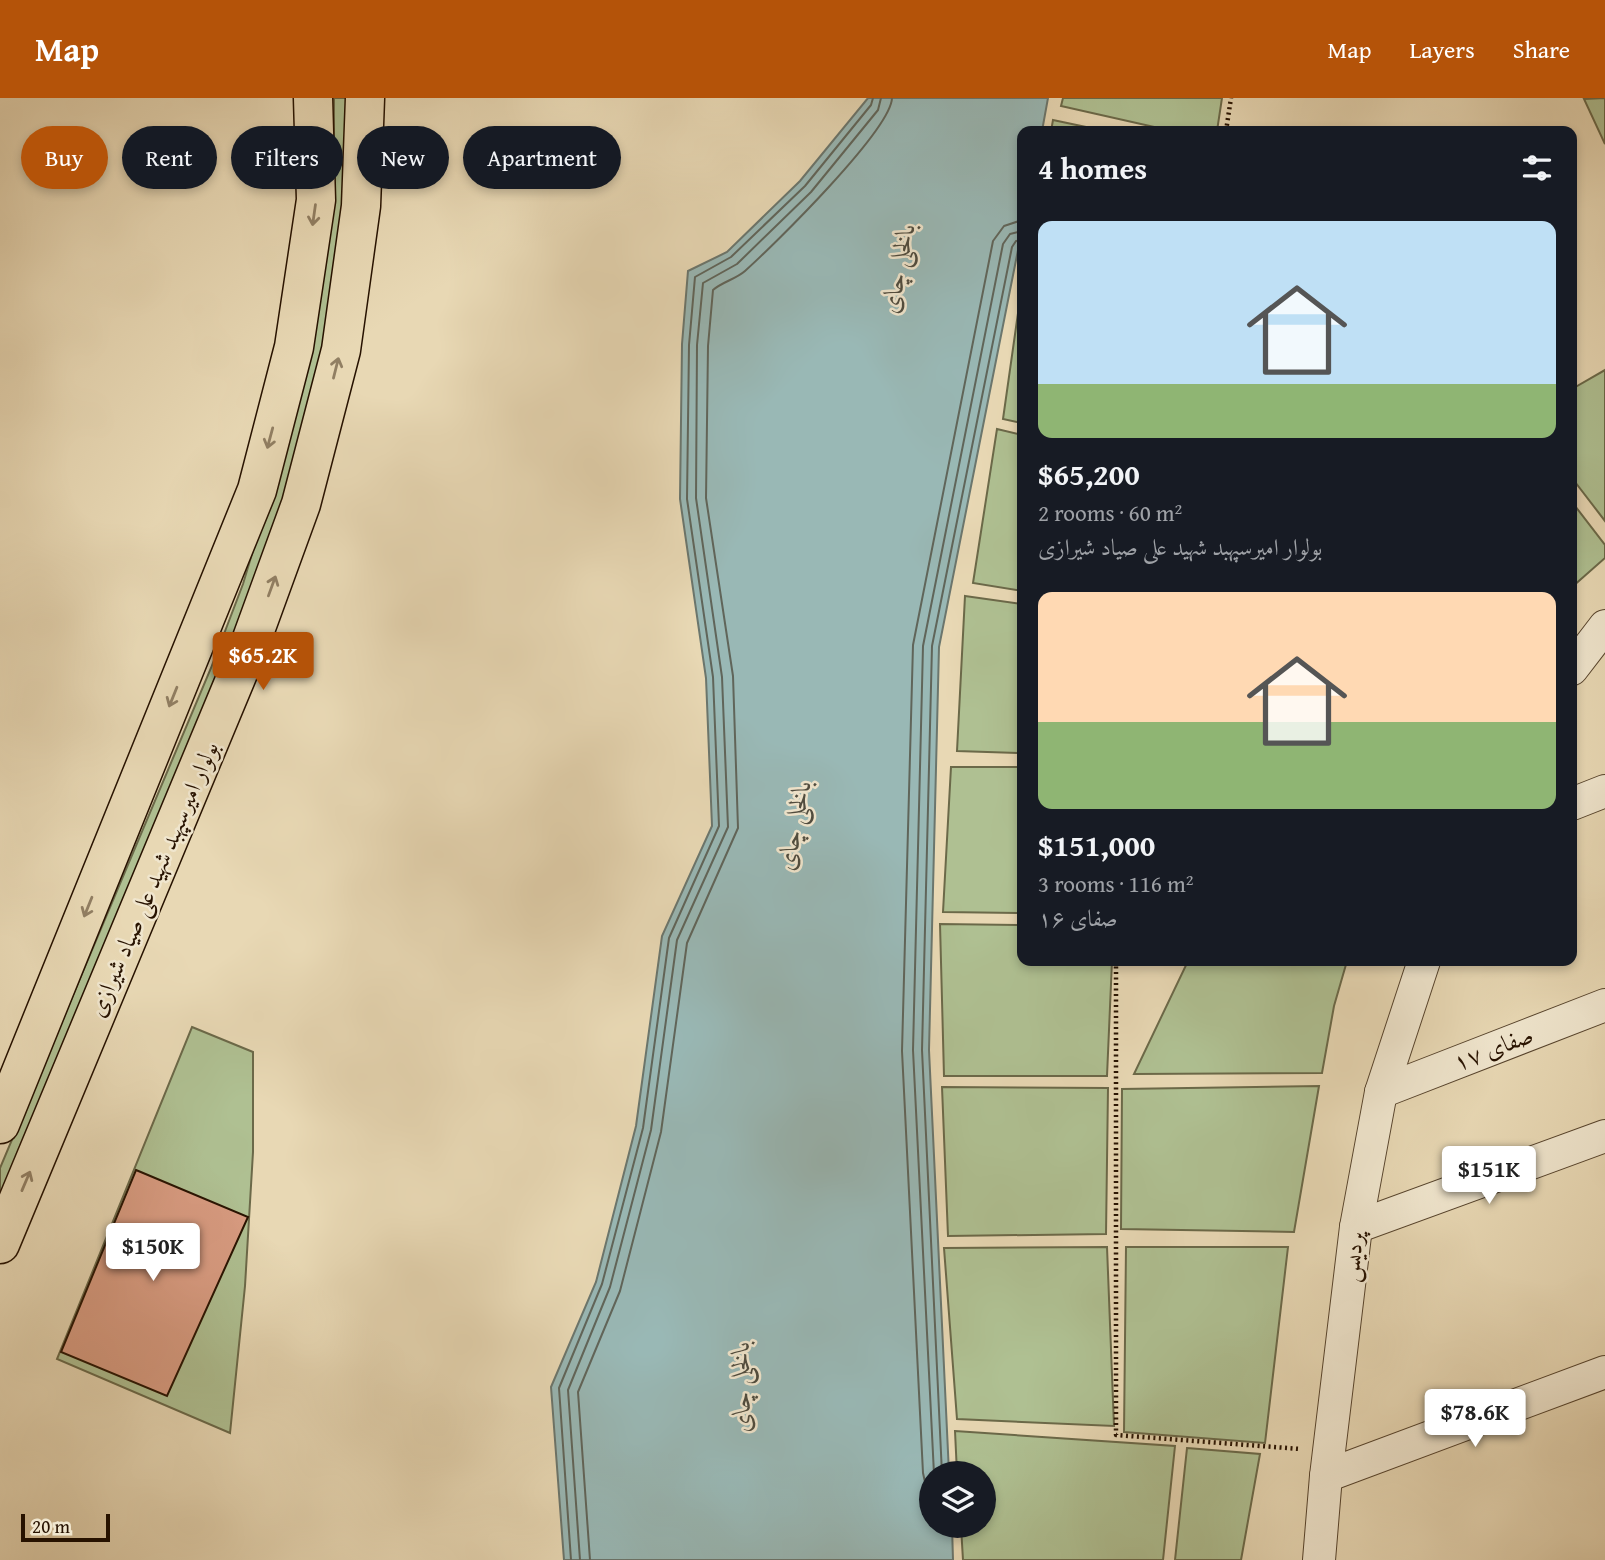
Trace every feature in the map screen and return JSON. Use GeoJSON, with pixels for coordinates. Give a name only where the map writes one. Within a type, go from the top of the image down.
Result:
{"type":"FeatureCollection","features":[{"type":"Feature","properties":{"kind":"main road","name":"بولوار امیرسپهبد شهید علی صیاد شیرازی"},"geometry":{"type":"LineString","coordinates":[[0,1124],[257,490],[294,347],[316,200],[313,98]]}},
{"type":"Feature","properties":{"kind":"main road","name":"بولوار امیرسپهبد شهید علی صیاد شیرازی"},"geometry":{"type":"LineString","coordinates":[[0,1244],[250,645],[302,504],[341,350],[361,206],[365,98]]}},
{"type":"Feature","properties":{"kind":"street"},"geometry":{"type":"LineString","coordinates":[[1577,662],[1605,626]]}},
{"type":"Feature","properties":{"kind":"street"},"geometry":{"type":"LineString","coordinates":[[1577,802],[1605,791]]}},
{"type":"Feature","properties":{"kind":"street","name":"پردیس"},"geometry":{"type":"LineString","coordinates":[[1319,1560],[1327,1464],[1356,1227],[1381,1092],[1422,966]]}},
{"type":"Feature","properties":{"kind":"street","name":"صفای ۱۷"},"geometry":{"type":"LineString","coordinates":[[1381,1092],[1605,1005]]}},
{"type":"Feature","properties":{"kind":"street"},"geometry":{"type":"LineString","coordinates":[[1356,1227],[1605,1136]]}},
{"type":"Feature","properties":{"kind":"street"},"geometry":{"type":"LineString","coordinates":[[1327,1464],[1605,1372]]}},
{"type":"Feature","properties":{"kind":"path"},"geometry":{"type":"LineString","coordinates":[[1227,126],[1231,98]]}},
{"type":"Feature","properties":{"kind":"path"},"geometry":{"type":"LineString","coordinates":[[1116,966],[1115,1435],[1327,1464]]}},
{"type":"Feature","properties":{"kind":"green space"},"geometry":{"type":"Polygon","coordinates":[[[334,98],[347,98],[343,187],[343,126],[334,126],[334,98]]]}},
{"type":"Feature","properties":{"kind":"green space"},"geometry":{"type":"Polygon","coordinates":[[[1063,98],[1222,98],[1218,126],[1150,126],[1061,106],[1063,98]]]}},
{"type":"Feature","properties":{"kind":"green space"},"geometry":{"type":"Polygon","coordinates":[[[1605,98],[1605,144],[1584,99],[1605,98]]]}},
{"type":"Feature","properties":{"kind":"green space"},"geometry":{"type":"Polygon","coordinates":[[[1053,120],[1081,126],[1052,126],[1053,120]]]}},
{"type":"Feature","properties":{"kind":"green space"},"geometry":{"type":"Polygon","coordinates":[[[330,189],[343,189],[340,253],[327,346],[259,584],[0,1215],[0,1168],[211,668],[243,584],[293,417],[326,255],[330,189]]]}},
{"type":"Feature","properties":{"kind":"green space"},"geometry":{"type":"Polygon","coordinates":[[[1017,320],[1017,422],[1003,419],[1017,320]]]}},
{"type":"Feature","properties":{"kind":"green space"},"geometry":{"type":"Polygon","coordinates":[[[1605,370],[1605,521],[1577,485],[1577,386],[1605,370]]]}},
{"type":"Feature","properties":{"kind":"green space"},"geometry":{"type":"Polygon","coordinates":[[[997,429],[1017,434],[1017,590],[973,583],[997,429]]]}},
{"type":"Feature","properties":{"kind":"green space"},"geometry":{"type":"Polygon","coordinates":[[[1577,509],[1605,545],[1605,558],[1577,583],[1577,509]]]}},
{"type":"Feature","properties":{"kind":"green space"},"geometry":{"type":"Polygon","coordinates":[[[965,596],[1017,603],[1017,753],[957,751],[965,596]]]}},
{"type":"Feature","properties":{"kind":"green space"},"geometry":{"type":"Polygon","coordinates":[[[951,767],[1017,767],[1017,913],[943,912],[951,767]]]}},
{"type":"Feature","properties":{"kind":"green space"},"geometry":{"type":"Polygon","coordinates":[[[940,924],[1017,925],[1017,966],[1112,966],[1107,1076],[944,1076],[940,924]]]}},
{"type":"Feature","properties":{"kind":"green space"},"geometry":{"type":"Polygon","coordinates":[[[1186,966],[1346,966],[1334,1006],[1322,1073],[1134,1074],[1186,966]]]}},
{"type":"Feature","properties":{"kind":"green space"},"geometry":{"type":"Polygon","coordinates":[[[192,1027],[253,1052],[253,1152],[245,1286],[230,1433],[57,1359],[192,1027]]]}},
{"type":"Feature","properties":{"kind":"green space"},"geometry":{"type":"Polygon","coordinates":[[[1319,1086],[1294,1232],[1121,1229],[1122,1089],[1319,1086]]]}},
{"type":"Feature","properties":{"kind":"green space"},"geometry":{"type":"Polygon","coordinates":[[[942,1087],[1108,1088],[1106,1234],[948,1236],[942,1087]]]}},
{"type":"Feature","properties":{"kind":"green space"},"geometry":{"type":"Polygon","coordinates":[[[1107,1247],[1114,1426],[957,1419],[944,1248],[1107,1247]]]}},
{"type":"Feature","properties":{"kind":"green space"},"geometry":{"type":"Polygon","coordinates":[[[1126,1247],[1288,1247],[1265,1443],[1124,1432],[1126,1247]]]}},
{"type":"Feature","properties":{"kind":"green space"},"geometry":{"type":"Polygon","coordinates":[[[955,1431],[1175,1446],[1163,1560],[963,1560],[962,1538],[996,1538],[996,1461],[956,1461],[955,1431]]]}},
{"type":"Feature","properties":{"kind":"green space"},"geometry":{"type":"Polygon","coordinates":[[[1187,1448],[1260,1454],[1241,1560],[1175,1560],[1187,1448]]]}},
{"type":"Feature","properties":{"kind":"water","name":"بالخلی چای"},"geometry":{"type":"Polygon","coordinates":[[[868,98],[1048,98],[1043,126],[1017,126],[1017,255],[939,647],[929,1050],[948,1461],[919,1461],[919,1538],[952,1538],[953,1560],[564,1560],[551,1387],[596,1282],[636,1126],[662,936],[712,826],[706,678],[680,499],[682,344],[688,271],[727,252],[800,181],[868,98]]]}},
{"type":"Feature","properties":{"kind":"building"},"geometry":{"type":"Polygon","coordinates":[[[136,1170],[248,1217],[167,1396],[61,1352],[136,1170]]]}}]}
